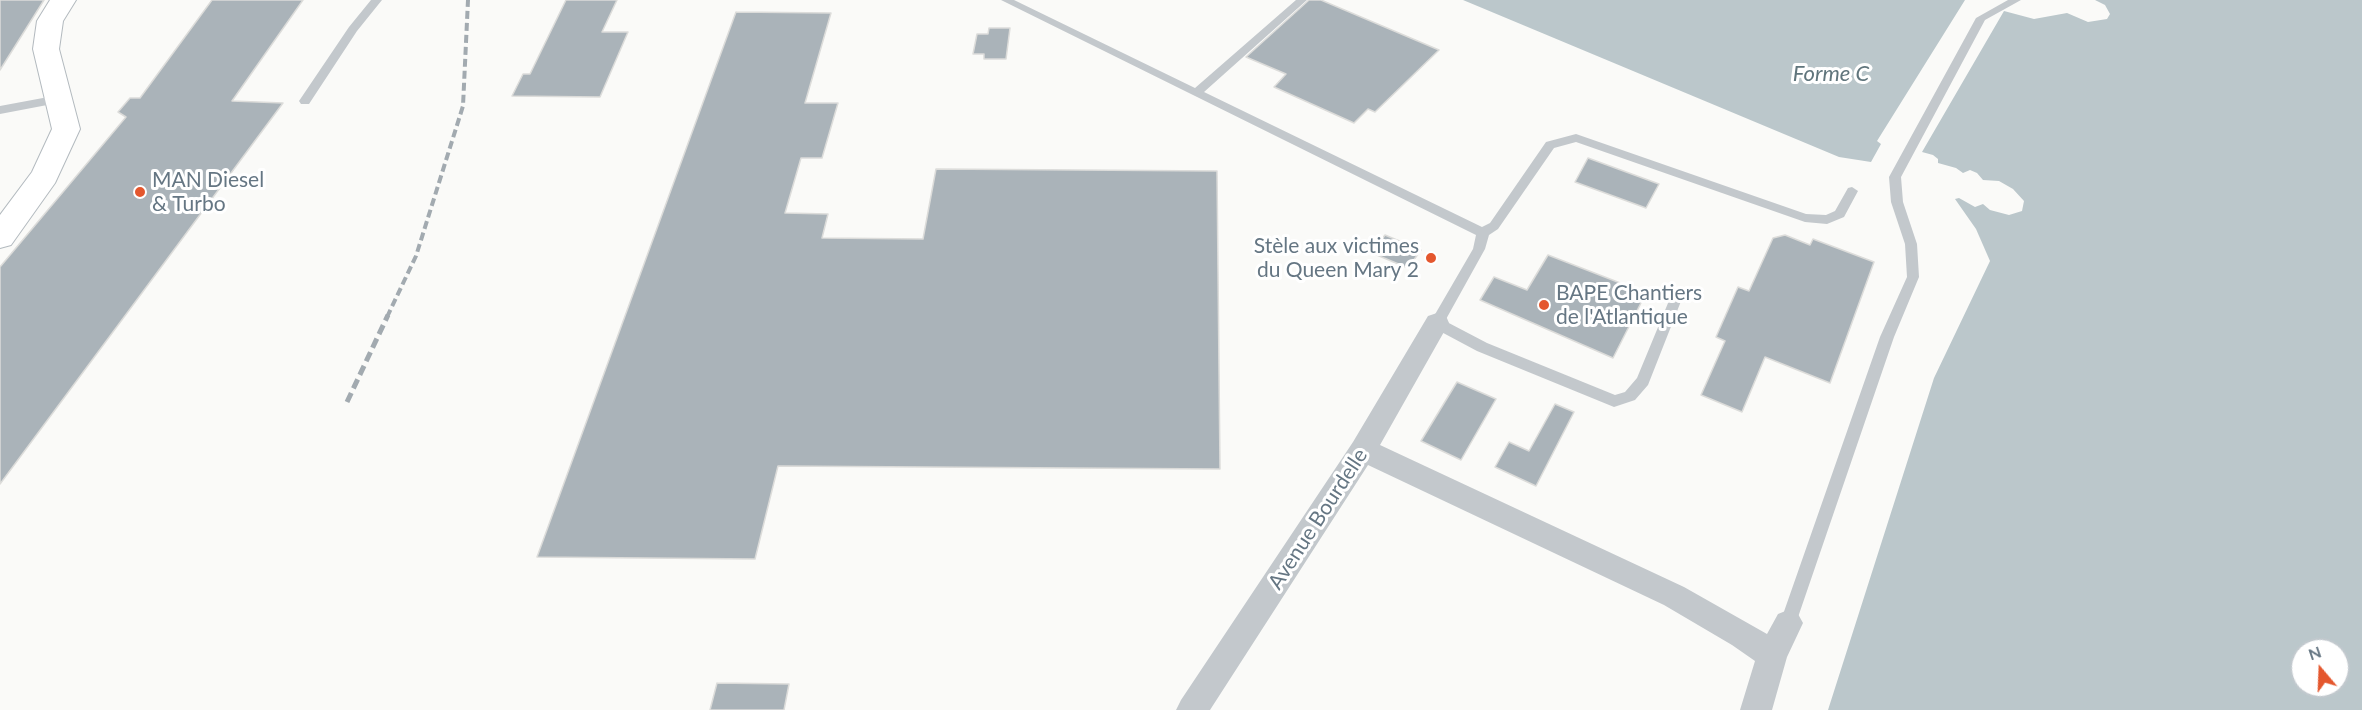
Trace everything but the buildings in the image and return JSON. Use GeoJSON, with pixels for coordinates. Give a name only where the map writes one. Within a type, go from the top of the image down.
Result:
{"type":"FeatureCollection","features":[{"type":"Feature","properties":{"kind":"street"},"geometry":{"type":"LineString","coordinates":[[0,237],[45,176],[66,129],[46,49],[50,21],[63,0]]}},
{"type":"Feature","properties":{"kind":"street","name":"Avenue Bourdelle"},"geometry":{"type":"LineString","coordinates":[[1192,710],[1363,450],[1437,323]]}},
{"type":"Feature","properties":{"kind":"street"},"geometry":{"type":"LineString","coordinates":[[1363,450],[1674,596],[1743,635],[1772,655]]}},
{"type":"Feature","properties":{"kind":"street"},"geometry":{"type":"LineString","coordinates":[[1756,710],[1772,655],[1788,623]]}},
{"type":"Feature","properties":{"kind":"lane"},"geometry":{"type":"LineString","coordinates":[[305,101],[353,29],[377,0]]}},
{"type":"Feature","properties":{"kind":"lane"},"geometry":{"type":"LineString","coordinates":[[1006,0],[1483,233]]}},
{"type":"Feature","properties":{"kind":"lane"},"geometry":{"type":"LineString","coordinates":[[1196,93],[1302,0]]}},
{"type":"Feature","properties":{"kind":"lane"},"geometry":{"type":"LineString","coordinates":[[1788,623],[1887,337],[1913,277],[1911,244],[1897,202],[1895,177],[1981,18],[2016,0]]}},
{"type":"Feature","properties":{"kind":"lane"},"geometry":{"type":"LineString","coordinates":[[0,110],[59,99]]}},
{"type":"Feature","properties":{"kind":"lane"},"geometry":{"type":"LineString","coordinates":[[1679,291],[1642,381],[1630,396],[1614,401],[1479,346],[1437,323],[1479,249],[1483,233],[1494,226],[1551,145],[1576,138],[1805,218],[1827,220],[1840,214],[1852,190]]}},
{"type":"Feature","properties":{"kind":"water","name":"Forme C"},"geometry":{"type":"Polygon","coordinates":[[[1463,0],[1965,0],[1877,141],[1881,144],[1871,162],[1839,157],[1463,0]]]}},
{"type":"Feature","properties":{"kind":"water"},"geometry":{"type":"Polygon","coordinates":[[[2095,0],[2362,0],[2362,710],[1828,710],[1934,378],[1990,261],[1976,229],[1955,199],[1959,198],[1975,207],[1983,204],[1990,210],[2009,215],[2022,211],[2024,201],[2013,189],[1999,181],[1983,180],[1977,173],[1970,170],[1963,173],[1956,168],[1938,163],[1938,159],[1933,155],[1922,152],[2004,11],[2034,19],[2067,13],[2088,22],[2107,19],[2110,14],[2105,5],[2095,0]]]}},
{"type":"Feature","properties":{"kind":"railway"},"geometry":{"type":"LineString","coordinates":[[387,317],[416,256],[463,106],[468,0]]}},
{"type":"Feature","properties":{"kind":"railway"},"geometry":{"type":"LineString","coordinates":[[347,402],[388,315]]}},
{"type":"Feature","properties":{"kind":"place","name":"MAN Diesel & Turbo"},"geometry":{"type":"Point","coordinates":[140,192]}},
{"type":"Feature","properties":{"kind":"place","name":"Stèle aux victimes du Queen Mary 2"},"geometry":{"type":"Point","coordinates":[1431,258]}},
{"type":"Feature","properties":{"kind":"place","name":"BAPE Chantiers de l'Atlantique"},"geometry":{"type":"Point","coordinates":[1544,305]}}]}
